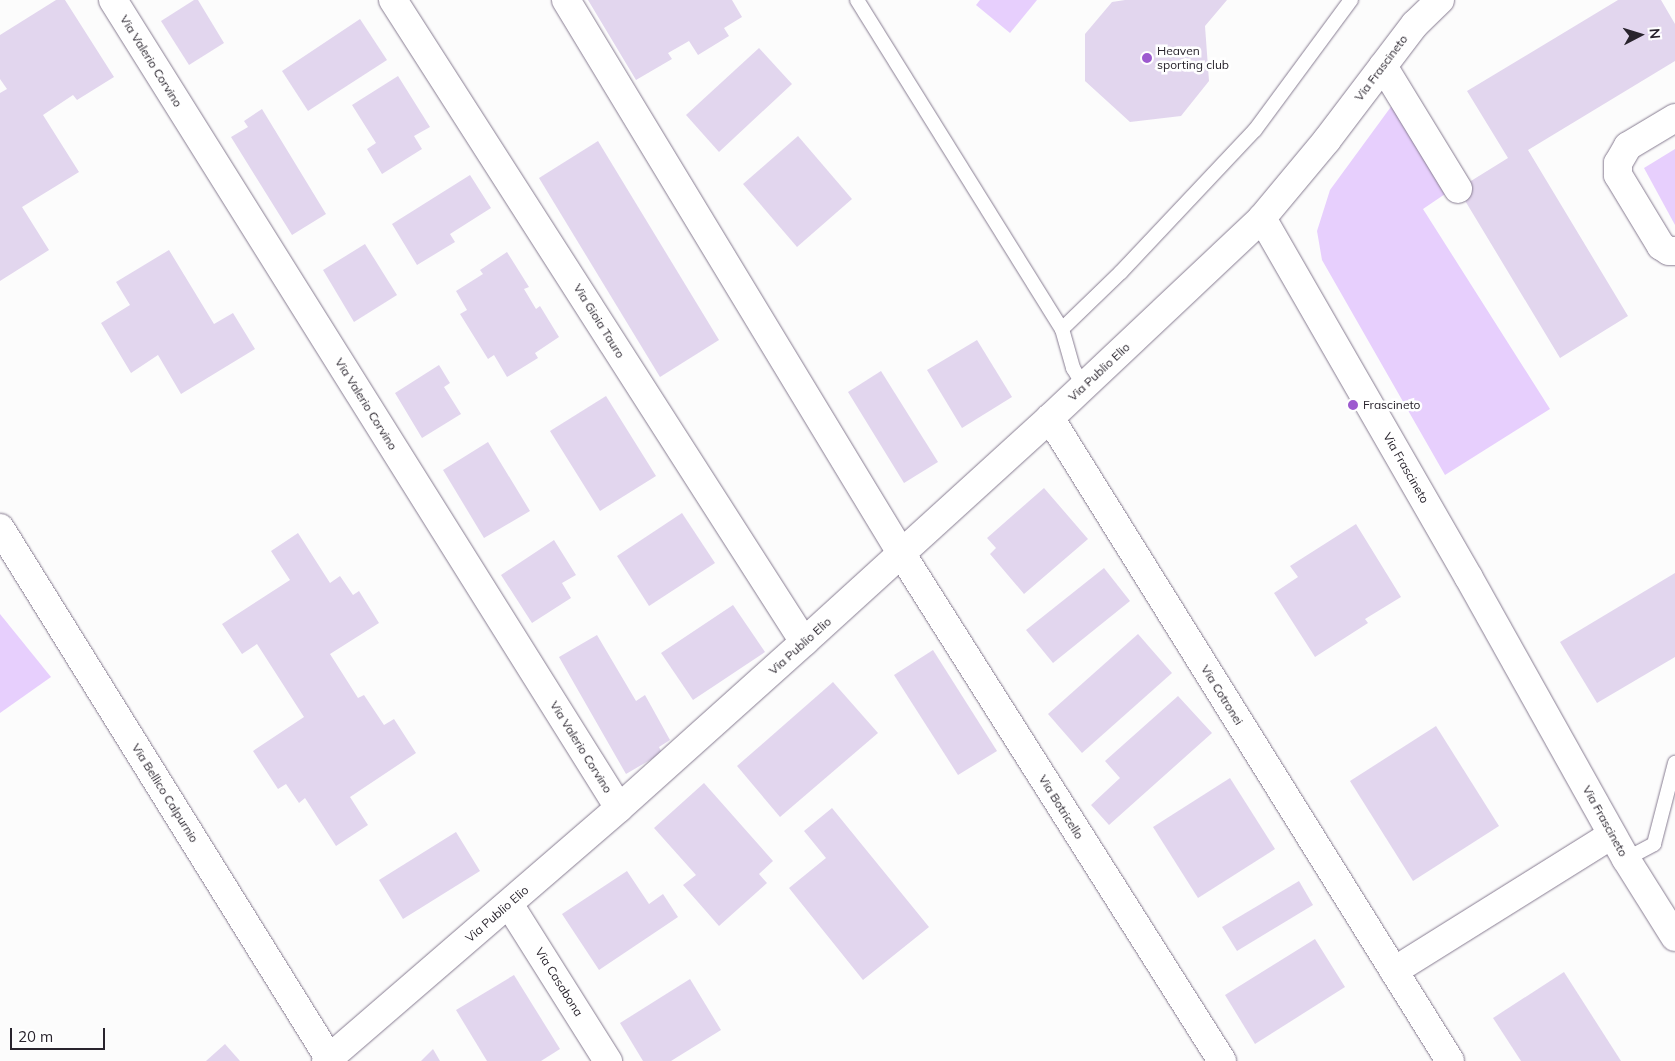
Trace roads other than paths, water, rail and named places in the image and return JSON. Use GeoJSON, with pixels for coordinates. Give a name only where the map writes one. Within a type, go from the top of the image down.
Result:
{"type":"FeatureCollection","features":[{"type":"Feature","properties":{"kind":"street","name":"Via Valerio Corvino"},"geometry":{"type":"LineString","coordinates":[[113,0],[619,808]]}},
{"type":"Feature","properties":{"kind":"street","name":"Via Gioia Tauro"},"geometry":{"type":"LineString","coordinates":[[393,0],[804,642]]}},
{"type":"Feature","properties":{"kind":"street"},"geometry":{"type":"LineString","coordinates":[[566,0],[627,97],[901,553]]}},
{"type":"Feature","properties":{"kind":"street","name":"Via Frascineto"},"geometry":{"type":"LineString","coordinates":[[1440,0],[1416,24],[1327,140],[1262,218],[1469,578],[1612,835],[1674,933]]}},
{"type":"Feature","properties":{"kind":"street"},"geometry":{"type":"LineString","coordinates":[[1383,66],[1458,189]]}},
{"type":"Feature","properties":{"kind":"street"},"geometry":{"type":"LineString","coordinates":[[1675,118],[1628,146],[1618,163],[1618,175],[1662,246],[1669,251],[1675,250]]}},
{"type":"Feature","properties":{"kind":"street","name":"Via Publio Elio"},"geometry":{"type":"LineString","coordinates":[[327,1060],[619,808],[804,642],[1050,418],[1262,218]]}},
{"type":"Feature","properties":{"kind":"street","name":"Via Cotronei"},"geometry":{"type":"LineString","coordinates":[[1050,418],[1450,1061]]}},
{"type":"Feature","properties":{"kind":"street","name":"Via Bellico Calpurnio"},"geometry":{"type":"LineString","coordinates":[[0,528],[327,1060]]}},
{"type":"Feature","properties":{"kind":"street","name":"Via Botricello"},"geometry":{"type":"LineString","coordinates":[[901,553],[1222,1061]]}},
{"type":"Feature","properties":{"kind":"street"},"geometry":{"type":"LineString","coordinates":[[1394,971],[1612,835]]}},
{"type":"Feature","properties":{"kind":"street","name":"Via Casabona"},"geometry":{"type":"LineString","coordinates":[[509,904],[608,1061]]}},
{"type":"Feature","properties":{"kind":"lane"},"geometry":{"type":"LineString","coordinates":[[857,0],[1062,330],[1073,368],[1084,386]]}},
{"type":"Feature","properties":{"kind":"lane"},"geometry":{"type":"LineString","coordinates":[[1062,330],[1121,272],[1255,130],[1351,0]]}},
{"type":"Feature","properties":{"kind":"lane"},"geometry":{"type":"LineString","coordinates":[[1626,859],[1654,844],[1675,763]]}},
{"type":"Feature","properties":{"kind":"place","name":"Heaven sporting club"},"geometry":{"type":"Point","coordinates":[1147,58]}},
{"type":"Feature","properties":{"kind":"place","name":"Frascineto"},"geometry":{"type":"Point","coordinates":[1353,405]}}]}
